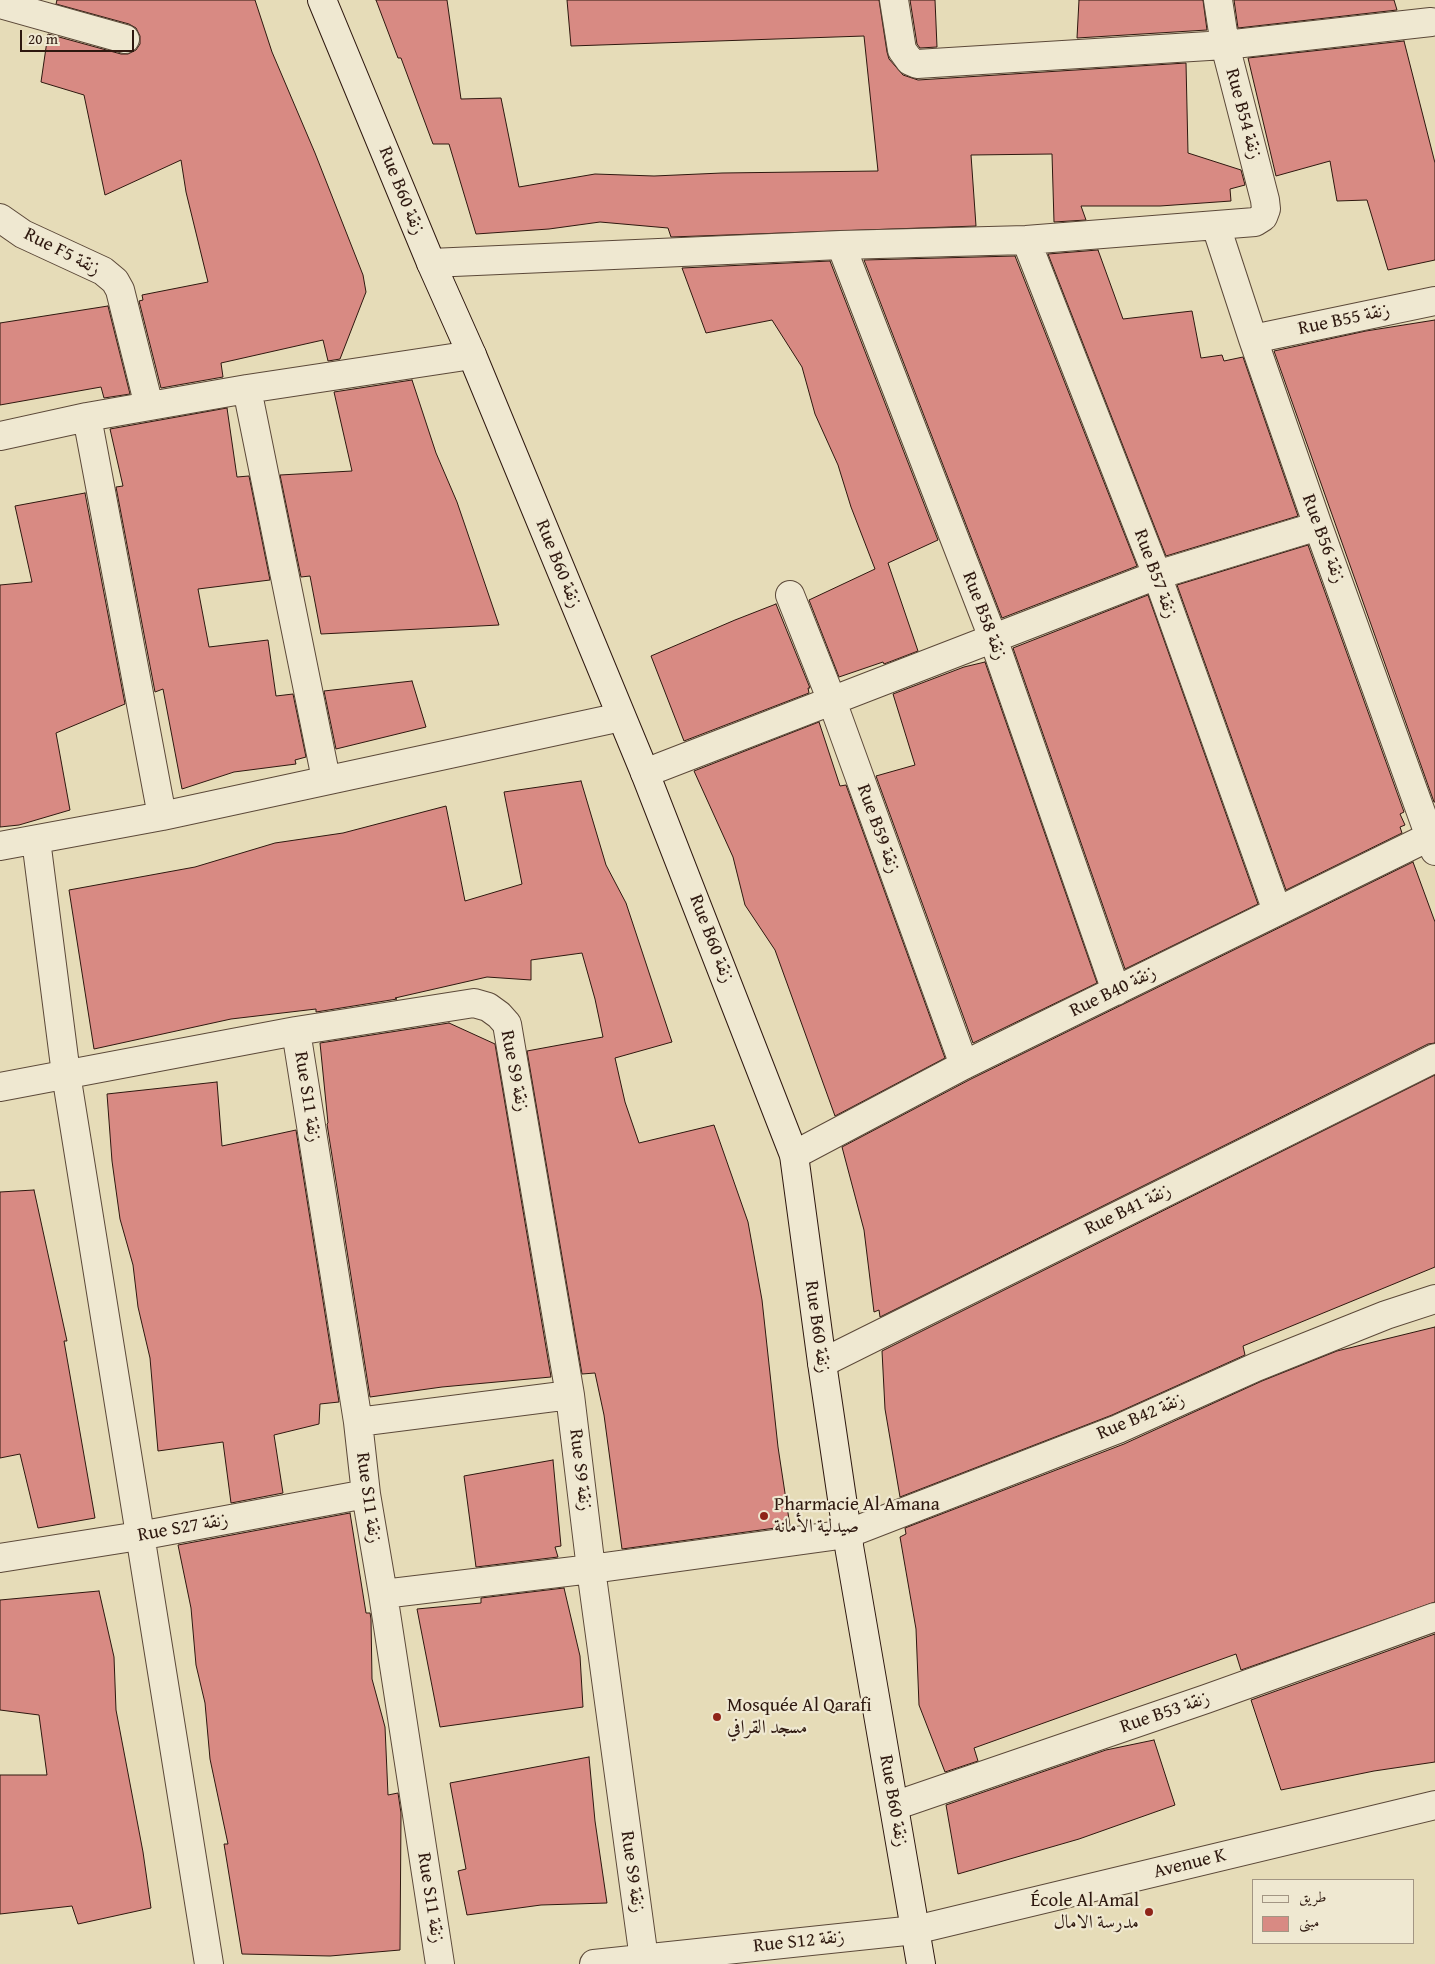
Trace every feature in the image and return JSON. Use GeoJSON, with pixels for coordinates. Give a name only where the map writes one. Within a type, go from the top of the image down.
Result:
{"type":"FeatureCollection","features":[{"type":"Feature","properties":{"kind":"street","name":"Rue B60 زنقة"},"geometry":{"type":"LineString","coordinates":[[322,0],[645,772],[794,1155],[847,1534],[921,1964]]}},
{"type":"Feature","properties":{"kind":"street"},"geometry":{"type":"LineString","coordinates":[[894,0],[902,50],[910,61],[917,64],[1224,45],[1431,20]]}},
{"type":"Feature","properties":{"kind":"street","name":"Rue B54 زنقة"},"geometry":{"type":"LineString","coordinates":[[1216,226],[1255,222],[1262,217],[1266,209],[1224,45],[1218,0]]}},
{"type":"Feature","properties":{"kind":"street"},"geometry":{"type":"LineString","coordinates":[[0,4],[126,39]]}},
{"type":"Feature","properties":{"kind":"street","name":"Rue F5 زنقة"},"geometry":{"type":"LineString","coordinates":[[0,218],[23,234],[103,272],[115,281],[120,290],[149,406]]}},
{"type":"Feature","properties":{"kind":"street"},"geometry":{"type":"LineString","coordinates":[[431,264],[841,245],[1026,240],[1216,226]]}},
{"type":"Feature","properties":{"kind":"street","name":"Rue B56 زنقة"},"geometry":{"type":"LineString","coordinates":[[1216,226],[1318,526],[1433,840]]}},
{"type":"Feature","properties":{"kind":"street","name":"Rue B57 زنقة"},"geometry":{"type":"LineString","coordinates":[[1026,240],[1156,575],[1276,911]]}},
{"type":"Feature","properties":{"kind":"street","name":"Rue B58 زنقة"},"geometry":{"type":"LineString","coordinates":[[841,245],[993,638],[1116,991]]}},
{"type":"Feature","properties":{"kind":"street","name":"Rue B55 زنقة"},"geometry":{"type":"LineString","coordinates":[[1253,339],[1435,300]]}},
{"type":"Feature","properties":{"kind":"street"},"geometry":{"type":"LineString","coordinates":[[0,436],[87,417],[247,389],[472,355]]}},
{"type":"Feature","properties":{"kind":"street"},"geometry":{"type":"LineString","coordinates":[[247,389],[326,779]]}},
{"type":"Feature","properties":{"kind":"street"},"geometry":{"type":"LineString","coordinates":[[87,417],[162,816]]}},
{"type":"Feature","properties":{"kind":"street"},"geometry":{"type":"LineString","coordinates":[[645,772],[1156,575],[1318,526]]}},
{"type":"Feature","properties":{"kind":"street","name":"Rue B59 زنقة"},"geometry":{"type":"LineString","coordinates":[[790,595],[832,701],[964,1065]]}},
{"type":"Feature","properties":{"kind":"street"},"geometry":{"type":"LineString","coordinates":[[0,846],[162,816],[326,779],[621,717]]}},
{"type":"Feature","properties":{"kind":"street"},"geometry":{"type":"LineString","coordinates":[[36,840],[66,1074],[209,1964]]}},
{"type":"Feature","properties":{"kind":"street","name":"Rue B40 زنقة"},"geometry":{"type":"LineString","coordinates":[[794,1155],[964,1065],[1276,911],[1433,840]]}},
{"type":"Feature","properties":{"kind":"street","name":"Rue S9 زنقة"},"geometry":{"type":"LineString","coordinates":[[296,1031],[474,1003],[488,1007],[507,1024],[570,1395],[591,1569],[644,1958]]}},
{"type":"Feature","properties":{"kind":"street"},"geometry":{"type":"LineString","coordinates":[[0,1087],[296,1031]]}},
{"type":"Feature","properties":{"kind":"street","name":"Rue S11 زنقة"},"geometry":{"type":"LineString","coordinates":[[296,1031],[358,1422],[366,1494],[384,1594],[440,1964]]}},
{"type":"Feature","properties":{"kind":"street","name":"Rue B41 زنقة"},"geometry":{"type":"LineString","coordinates":[[822,1362],[1435,1058]]}},
{"type":"Feature","properties":{"kind":"street","name":"Rue B42 زنقة"},"geometry":{"type":"LineString","coordinates":[[384,1594],[591,1569],[847,1534],[1118,1429],[1291,1353],[1386,1315],[1435,1299]]}},
{"type":"Feature","properties":{"kind":"street"},"geometry":{"type":"LineString","coordinates":[[358,1422],[570,1395]]}},
{"type":"Feature","properties":{"kind":"street","name":"Rue S27 زنقة"},"geometry":{"type":"LineString","coordinates":[[0,1558],[140,1536],[366,1494]]}},
{"type":"Feature","properties":{"kind":"street","name":"Rue B53 زنقة"},"geometry":{"type":"LineString","coordinates":[[894,1806],[1197,1702],[1435,1617]]}},
{"type":"Feature","properties":{"kind":"street","name":"Avenue K"},"geometry":{"type":"LineString","coordinates":[[915,1930],[1435,1805]]}},
{"type":"Feature","properties":{"kind":"street","name":"Rue S12 زنقة"},"geometry":{"type":"LineString","coordinates":[[594,1964],[644,1958],[721,1957],[915,1930]]}},
{"type":"Feature","properties":{"kind":"building"},"geometry":{"type":"Polygon","coordinates":[[[57,0],[255,0],[272,52],[315,153],[363,275],[366,292],[340,359],[328,361],[323,340],[221,363],[223,377],[161,388],[139,301],[143,300],[142,295],[208,282],[186,192],[181,160],[105,195],[84,95],[41,82],[48,34],[121,54],[128,54],[136,50],[140,44],[140,36],[136,28],[129,24],[56,4],[57,0]]]}},
{"type":"Feature","properties":{"kind":"building"},"geometry":{"type":"Polygon","coordinates":[[[376,0],[447,0],[461,99],[501,98],[519,187],[595,174],[654,176],[878,171],[864,36],[571,46],[567,0],[879,0],[889,59],[903,75],[918,80],[1186,63],[1188,153],[1241,170],[1245,185],[1230,189],[1231,201],[1160,206],[1081,206],[1086,220],[1054,222],[1052,154],[971,155],[976,226],[671,237],[668,228],[600,222],[549,229],[476,234],[449,144],[433,144],[401,58],[398,58],[376,0]]]}},
{"type":"Feature","properties":{"kind":"building"},"geometry":{"type":"Polygon","coordinates":[[[910,0],[935,0],[937,47],[920,48],[917,44],[910,0]]]}},
{"type":"Feature","properties":{"kind":"building"},"geometry":{"type":"Polygon","coordinates":[[[1079,0],[1203,0],[1207,30],[1077,38],[1079,0]]]}},
{"type":"Feature","properties":{"kind":"building"},"geometry":{"type":"Polygon","coordinates":[[[1234,0],[1394,0],[1397,10],[1238,28],[1234,0]]]}},
{"type":"Feature","properties":{"kind":"building"},"geometry":{"type":"Polygon","coordinates":[[[1404,41],[1435,163],[1435,260],[1388,270],[1367,200],[1337,201],[1330,161],[1276,176],[1248,58],[1404,41]]]}},
{"type":"Feature","properties":{"kind":"building"},"geometry":{"type":"Polygon","coordinates":[[[1098,250],[1123,319],[1192,311],[1201,358],[1222,355],[1224,361],[1243,357],[1298,516],[1166,556],[1048,254],[1098,250]]]}},
{"type":"Feature","properties":{"kind":"building"},"geometry":{"type":"Polygon","coordinates":[[[1015,256],[1137,566],[1002,618],[864,260],[1015,256]]]}},
{"type":"Feature","properties":{"kind":"building"},"geometry":{"type":"Polygon","coordinates":[[[830,261],[938,540],[888,563],[918,651],[884,664],[883,662],[839,677],[809,600],[875,569],[851,507],[838,465],[815,414],[802,367],[772,320],[706,333],[682,268],[830,261]]]}},
{"type":"Feature","properties":{"kind":"building"},"geometry":{"type":"Polygon","coordinates":[[[108,306],[130,394],[104,398],[101,387],[0,405],[0,323],[108,306]]]}},
{"type":"Feature","properties":{"kind":"building"},"geometry":{"type":"Polygon","coordinates":[[[1435,320],[1434,802],[1274,351],[1366,331],[1435,320]]]}},
{"type":"Feature","properties":{"kind":"building"},"geometry":{"type":"Polygon","coordinates":[[[412,380],[436,453],[457,502],[499,625],[321,634],[310,576],[301,577],[280,475],[352,471],[334,392],[412,380]]]}},
{"type":"Feature","properties":{"kind":"building"},"geometry":{"type":"Polygon","coordinates":[[[227,408],[237,477],[249,476],[270,580],[198,589],[209,647],[268,640],[276,696],[293,694],[306,757],[295,760],[296,764],[234,772],[182,789],[163,689],[155,692],[116,487],[123,486],[110,429],[227,408]]]}},
{"type":"Feature","properties":{"kind":"building"},"geometry":{"type":"Polygon","coordinates":[[[85,493],[125,704],[56,733],[70,810],[19,825],[0,827],[0,585],[32,582],[15,506],[85,493]]]}},
{"type":"Feature","properties":{"kind":"building"},"geometry":{"type":"Polygon","coordinates":[[[1308,545],[1404,812],[1400,814],[1405,825],[1400,827],[1402,833],[1286,890],[1177,585],[1308,545]]]}},
{"type":"Feature","properties":{"kind":"building"},"geometry":{"type":"Polygon","coordinates":[[[1148,595],[1258,904],[1125,969],[1013,648],[1148,595]]]}},
{"type":"Feature","properties":{"kind":"building"},"geometry":{"type":"Polygon","coordinates":[[[776,604],[810,688],[808,688],[809,693],[684,741],[651,656],[776,604]]]}},
{"type":"Feature","properties":{"kind":"building"},"geometry":{"type":"Polygon","coordinates":[[[985,662],[1097,983],[973,1043],[876,776],[915,765],[893,694],[964,667],[985,662]]]}},
{"type":"Feature","properties":{"kind":"building"},"geometry":{"type":"Polygon","coordinates":[[[412,681],[426,727],[336,749],[324,691],[412,681]]]}},
{"type":"Feature","properties":{"kind":"building"},"geometry":{"type":"Polygon","coordinates":[[[819,722],[840,786],[846,785],[945,1058],[835,1116],[775,950],[745,905],[733,857],[694,771],[819,722]]]}},
{"type":"Feature","properties":{"kind":"building"},"geometry":{"type":"Polygon","coordinates":[[[581,781],[606,865],[626,903],[672,1042],[615,1058],[625,1102],[639,1143],[714,1125],[748,1222],[762,1300],[778,1447],[790,1526],[622,1549],[604,1415],[595,1373],[582,1374],[527,1051],[603,1037],[582,953],[531,960],[531,980],[487,977],[395,998],[397,999],[316,1012],[316,1009],[231,1019],[94,1049],[69,890],[195,867],[275,843],[343,833],[446,806],[465,901],[522,884],[504,792],[581,781]]]}},
{"type":"Feature","properties":{"kind":"building"},"geometry":{"type":"Polygon","coordinates":[[[1413,862],[1435,922],[1435,1043],[1428,1044],[880,1317],[879,1310],[874,1312],[864,1230],[842,1147],[971,1079],[1413,862]]]}},
{"type":"Feature","properties":{"kind":"building"},"geometry":{"type":"Polygon","coordinates":[[[449,1023],[495,1044],[551,1377],[442,1387],[370,1397],[327,1124],[320,1043],[449,1023]]]}},
{"type":"Feature","properties":{"kind":"building"},"geometry":{"type":"Polygon","coordinates":[[[1435,1075],[1435,1267],[1243,1346],[1245,1355],[1112,1415],[900,1497],[885,1409],[882,1351],[1435,1075]]]}},
{"type":"Feature","properties":{"kind":"building"},"geometry":{"type":"Polygon","coordinates":[[[217,1082],[222,1146],[296,1130],[339,1402],[320,1404],[319,1424],[274,1435],[283,1493],[231,1503],[223,1442],[158,1451],[150,1358],[138,1307],[133,1265],[120,1219],[112,1161],[107,1094],[217,1082]]]}},
{"type":"Feature","properties":{"kind":"building"},"geometry":{"type":"Polygon","coordinates":[[[34,1190],[67,1341],[64,1341],[95,1518],[38,1528],[20,1454],[0,1458],[0,1192],[34,1190]]]}},
{"type":"Feature","properties":{"kind":"building"},"geometry":{"type":"Polygon","coordinates":[[[1435,1327],[1435,1602],[1241,1670],[1236,1654],[974,1748],[978,1761],[945,1772],[919,1705],[916,1629],[900,1537],[906,1534],[905,1528],[1124,1444],[1262,1381],[1337,1351],[1435,1327]]]}},
{"type":"Feature","properties":{"kind":"building"},"geometry":{"type":"Polygon","coordinates":[[[553,1460],[561,1546],[555,1547],[558,1557],[476,1567],[464,1476],[553,1460]]]}},
{"type":"Feature","properties":{"kind":"building"},"geometry":{"type":"Polygon","coordinates":[[[350,1513],[366,1613],[370,1613],[371,1619],[372,1679],[385,1727],[388,1795],[398,1793],[401,1813],[400,1950],[330,1956],[242,1954],[224,1844],[228,1844],[210,1759],[205,1703],[196,1665],[191,1608],[178,1545],[350,1513]]]}},
{"type":"Feature","properties":{"kind":"building"},"geometry":{"type":"Polygon","coordinates":[[[564,1588],[580,1656],[583,1707],[440,1727],[417,1609],[481,1603],[481,1598],[564,1588]]]}},
{"type":"Feature","properties":{"kind":"building"},"geometry":{"type":"Polygon","coordinates":[[[99,1591],[114,1657],[116,1710],[143,1852],[151,1908],[78,1924],[72,1906],[0,1914],[0,1775],[47,1775],[39,1715],[0,1710],[0,1600],[99,1591]]]}},
{"type":"Feature","properties":{"kind":"building"},"geometry":{"type":"Polygon","coordinates":[[[1435,1634],[1435,1762],[1374,1771],[1281,1790],[1251,1700],[1435,1634]]]}},
{"type":"Feature","properties":{"kind":"building"},"geometry":{"type":"Polygon","coordinates":[[[1154,1740],[1175,1805],[1079,1839],[958,1874],[946,1805],[1106,1750],[1154,1740]]]}},
{"type":"Feature","properties":{"kind":"building"},"geometry":{"type":"Polygon","coordinates":[[[589,1757],[595,1821],[607,1903],[541,1905],[467,1915],[458,1871],[466,1869],[450,1783],[589,1757]]]}},
{"type":"Feature","properties":{"kind":"place","name":"Pharmacie Al Amana صيدلية الأمانة"},"geometry":{"type":"Point","coordinates":[764,1516]}},
{"type":"Feature","properties":{"kind":"place","name":"Mosquée Al Qarafi مسجد القرافي"},"geometry":{"type":"Point","coordinates":[717,1717]}},
{"type":"Feature","properties":{"kind":"place","name":"École Al Amal مدرسة الامال"},"geometry":{"type":"Point","coordinates":[1149,1912]}}]}
